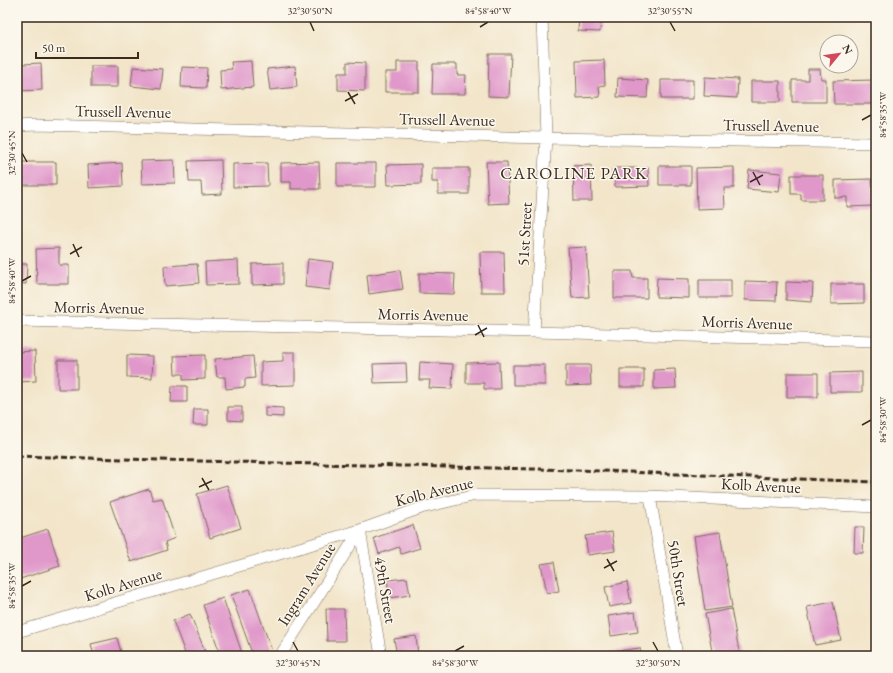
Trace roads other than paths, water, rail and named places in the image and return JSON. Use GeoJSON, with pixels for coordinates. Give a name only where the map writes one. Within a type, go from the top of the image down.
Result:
{"type":"FeatureCollection","features":[{"type":"Feature","properties":{"kind":"street","name":"51st Street"},"geometry":{"type":"LineString","coordinates":[[534,332],[546,138],[542,17]]}},
{"type":"Feature","properties":{"kind":"street","name":"Trussell Avenue"},"geometry":{"type":"LineString","coordinates":[[17,126],[36,125],[546,138],[876,143]]}},
{"type":"Feature","properties":{"kind":"street","name":"Morris Avenue"},"geometry":{"type":"LineString","coordinates":[[17,321],[876,341]]}},
{"type":"Feature","properties":{"kind":"street","name":"Kolb Avenue"},"geometry":{"type":"LineString","coordinates":[[17,632],[360,530],[421,508],[476,495],[650,496],[876,507]]}},
{"type":"Feature","properties":{"kind":"street","name":"50th Street"},"geometry":{"type":"LineString","coordinates":[[650,496],[677,656]]}},
{"type":"Feature","properties":{"kind":"street","name":"Ingram Avenue"},"geometry":{"type":"LineString","coordinates":[[280,656],[360,530]]}},
{"type":"Feature","properties":{"kind":"street","name":"49th Street"},"geometry":{"type":"LineString","coordinates":[[360,530],[381,656]]}},
{"type":"Feature","properties":{"kind":"railway"},"geometry":{"type":"LineString","coordinates":[[17,456],[577,470],[876,482]]}},
{"type":"Feature","properties":{"kind":"district","name":"CAROLINE PARK"},"geometry":{"type":"Point","coordinates":[574,173]}}]}
